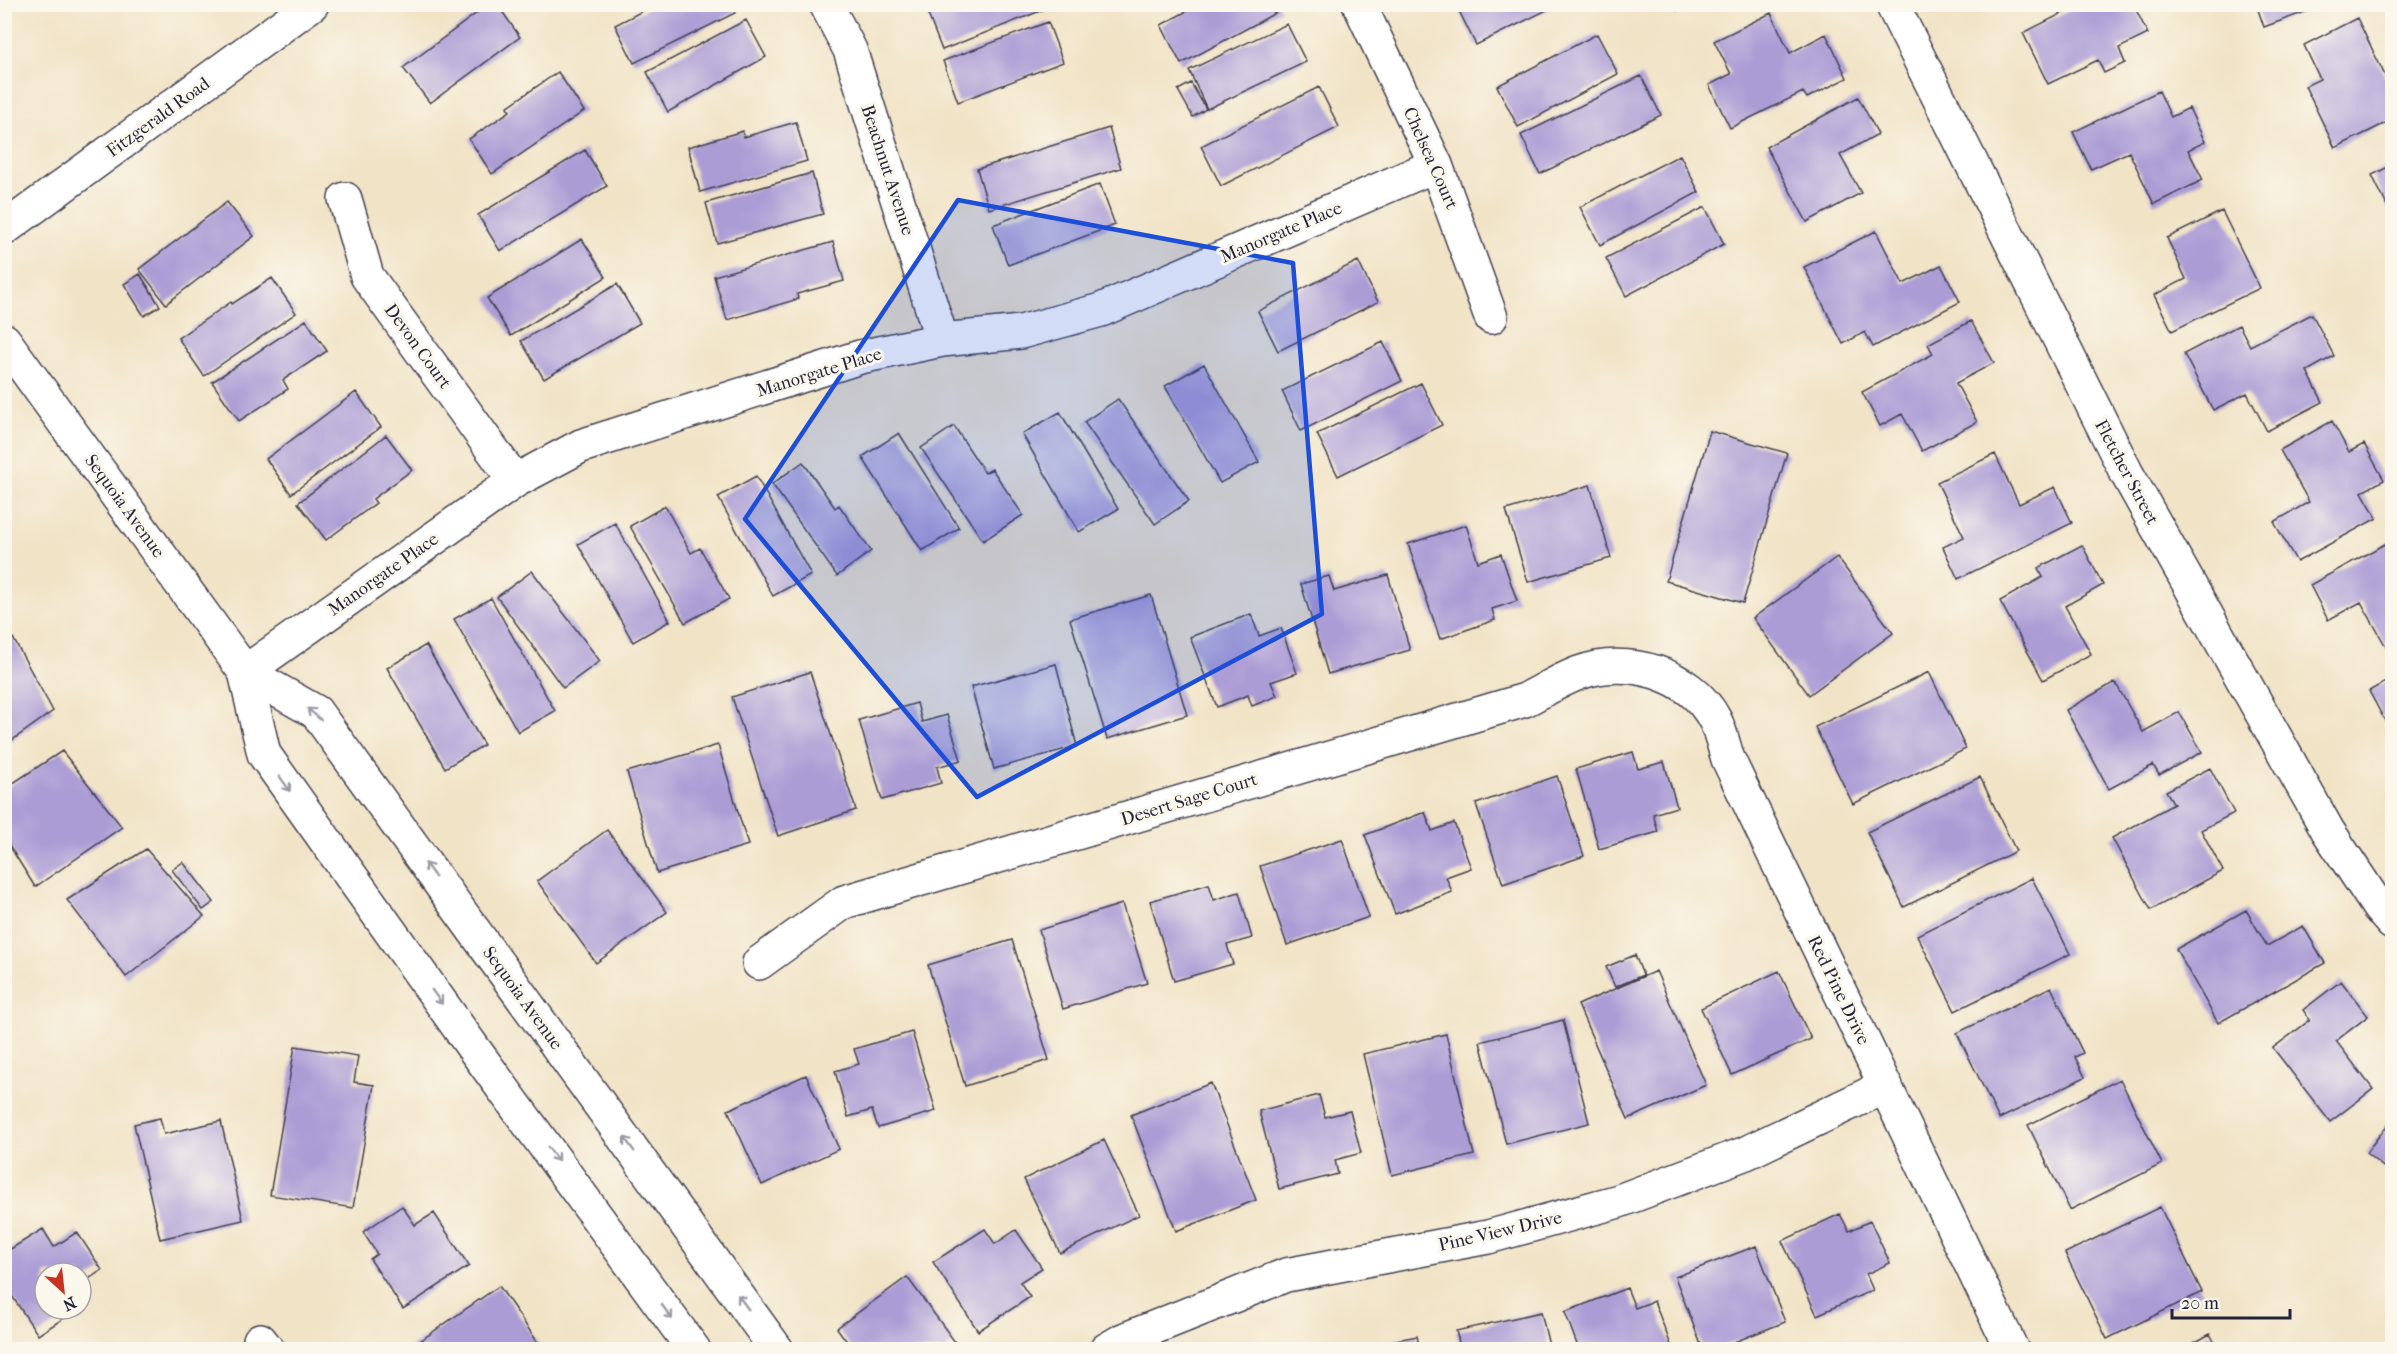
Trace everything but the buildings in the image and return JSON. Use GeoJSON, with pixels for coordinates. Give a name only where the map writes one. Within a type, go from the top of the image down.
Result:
{"type":"FeatureCollection","features":[{"type":"Feature","properties":{"kind":"street","name":"Fitzgerald Road"},"geometry":{"type":"LineString","coordinates":[[4,229],[312,4]]}},
{"type":"Feature","properties":{"kind":"street","name":"Beachnut Avenue"},"geometry":{"type":"LineString","coordinates":[[826,4],[850,50],[942,340]]}},
{"type":"Feature","properties":{"kind":"street","name":"Chelsea Court"},"geometry":{"type":"LineString","coordinates":[[1359,4],[1436,165],[1491,317]]}},
{"type":"Feature","properties":{"kind":"street","name":"Fletcher Street"},"geometry":{"type":"LineString","coordinates":[[1892,4],[2126,472],[2328,831],[2379,908],[2392,923]]}},
{"type":"Feature","properties":{"kind":"street","name":"Manorgate Place"},"geometry":{"type":"LineString","coordinates":[[245,672],[515,481],[581,446],[860,357],[942,340],[1022,332],[1101,310],[1436,165]]}},
{"type":"Feature","properties":{"kind":"street","name":"Devon Court"},"geometry":{"type":"LineString","coordinates":[[345,199],[367,276],[515,481]]}},
{"type":"Feature","properties":{"kind":"street","name":"Sequoia Avenue"},"geometry":{"type":"LineString","coordinates":[[4,340],[245,672],[264,754],[694,1350]]}},
{"type":"Feature","properties":{"kind":"street","name":"Desert Sage Court"},"geometry":{"type":"LineString","coordinates":[[759,963],[844,902],[1525,700],[1580,672],[1614,665],[1632,666]]}},
{"type":"Feature","properties":{"kind":"street","name":"Red Pine Drive"},"geometry":{"type":"LineString","coordinates":[[1632,666],[1657,672],[1679,683],[1699,698],[1715,720],[1728,759],[2012,1350]]}},
{"type":"Feature","properties":{"kind":"street","name":"Sequoia Avenue"},"geometry":{"type":"LineString","coordinates":[[245,672],[316,712],[777,1350]]}},
{"type":"Feature","properties":{"kind":"street","name":"Pine View Drive"},"geometry":{"type":"LineString","coordinates":[[1106,1350],[1123,1340],[1286,1275],[1488,1237],[1619,1201],[1746,1153],[1886,1086]]}},
{"type":"Feature","properties":{"kind":"highlighted area"},"geometry":{"type":"Polygon","coordinates":[[[958,200],[1293,263],[1322,614],[977,797],[745,519],[958,200]]]}}]}
